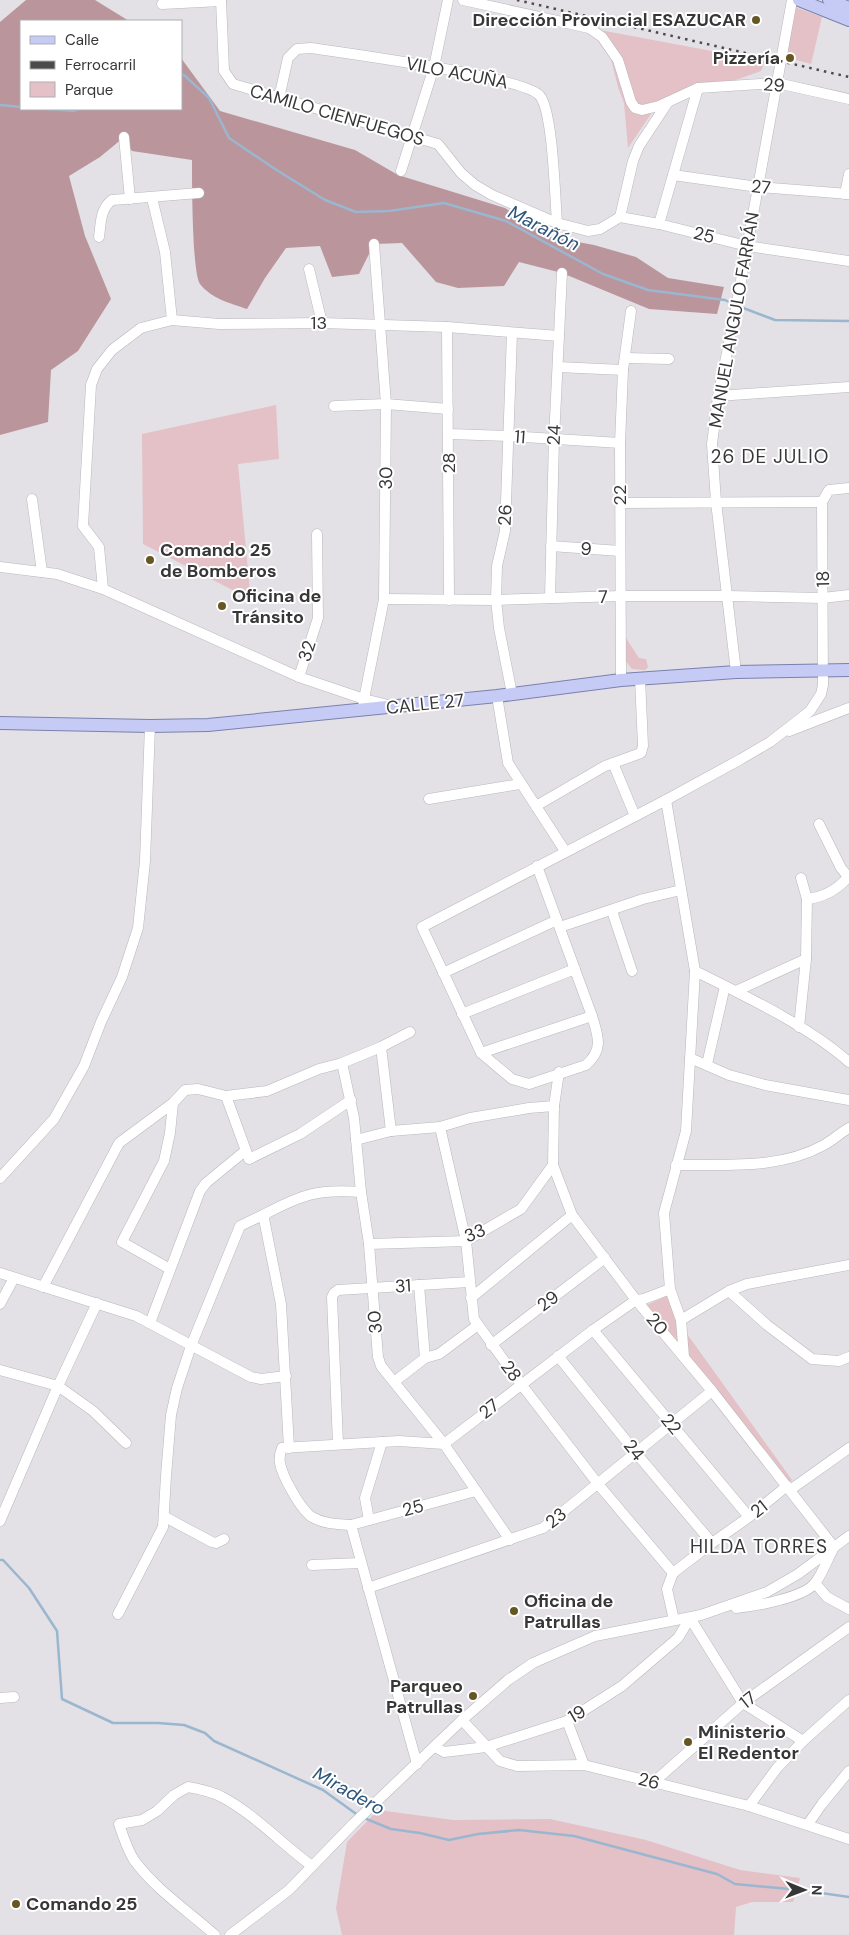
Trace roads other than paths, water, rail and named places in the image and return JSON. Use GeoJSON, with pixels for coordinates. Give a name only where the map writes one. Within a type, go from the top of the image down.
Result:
{"type":"FeatureCollection","features":[{"type":"Feature","properties":{"kind":"main road"},"geometry":{"type":"LineString","coordinates":[[799,0],[849,20]]}},
{"type":"Feature","properties":{"kind":"main road"},"geometry":{"type":"LineString","coordinates":[[829,0],[849,8]]}},
{"type":"Feature","properties":{"kind":"main road","name":"CALLE 27"},"geometry":{"type":"LineString","coordinates":[[0,723],[150,726],[208,725],[363,705],[397,707],[640,678],[736,672],[849,670]]}},
{"type":"Feature","properties":{"kind":"street"},"geometry":{"type":"LineString","coordinates":[[401,171],[434,67],[448,0]]}},
{"type":"Feature","properties":{"kind":"street"},"geometry":{"type":"LineString","coordinates":[[463,0],[590,28],[602,37],[618,60],[631,102],[636,108],[642,110],[668,102],[698,88]]}},
{"type":"Feature","properties":{"kind":"street","name":"MANUEL ANGULO FARRÁN"},"geometry":{"type":"LineString","coordinates":[[736,672],[716,502],[712,444],[718,396],[734,320],[792,0]]}},
{"type":"Feature","properties":{"kind":"street"},"geometry":{"type":"LineString","coordinates":[[162,4],[221,1]]}},
{"type":"Feature","properties":{"kind":"street","name":"CAMILO CIENFUEGOS"},"geometry":{"type":"LineString","coordinates":[[221,1],[224,71],[232,84],[438,144],[461,173],[475,185],[492,195],[557,223],[588,231],[600,228],[620,217]]}},
{"type":"Feature","properties":{"kind":"street","name":"VILO ACUÑA"},"geometry":{"type":"LineString","coordinates":[[279,98],[288,58],[297,49],[311,48],[434,67],[525,87],[540,95],[549,117],[557,223]]}},
{"type":"Feature","properties":{"kind":"street","name":"29"},"geometry":{"type":"LineString","coordinates":[[698,88],[777,83],[849,99]]}},
{"type":"Feature","properties":{"kind":"street"},"geometry":{"type":"LineString","coordinates":[[659,224],[698,88]]}},
{"type":"Feature","properties":{"kind":"street"},"geometry":{"type":"LineString","coordinates":[[620,217],[633,161],[640,146],[668,102]]}},
{"type":"Feature","properties":{"kind":"street"},"geometry":{"type":"LineString","coordinates":[[124,137],[130,199]]}},
{"type":"Feature","properties":{"kind":"street"},"geometry":{"type":"LineString","coordinates":[[847,194],[849,174]]}},
{"type":"Feature","properties":{"kind":"street","name":"27"},"geometry":{"type":"LineString","coordinates":[[673,175],[758,187],[847,194]]}},
{"type":"Feature","properties":{"kind":"street"},"geometry":{"type":"LineString","coordinates":[[99,238],[103,211],[112,200],[199,193]]}},
{"type":"Feature","properties":{"kind":"street"},"geometry":{"type":"LineString","coordinates":[[152,198],[165,252],[172,320]]}},
{"type":"Feature","properties":{"kind":"street","name":"25"},"geometry":{"type":"LineString","coordinates":[[620,217],[659,224],[747,246],[849,261]]}},
{"type":"Feature","properties":{"kind":"street","name":"30"},"geometry":{"type":"LineString","coordinates":[[363,705],[384,598],[386,404],[374,244]]}},
{"type":"Feature","properties":{"kind":"street"},"geometry":{"type":"LineString","coordinates":[[309,269],[322,323]]}},
{"type":"Feature","properties":{"kind":"street","name":"24"},"geometry":{"type":"LineString","coordinates":[[550,598],[554,439],[562,273]]}},
{"type":"Feature","properties":{"kind":"street","name":"22"},"geometry":{"type":"LineString","coordinates":[[621,680],[620,443],[623,370],[631,311]]}},
{"type":"Feature","properties":{"kind":"street","name":"13"},"geometry":{"type":"LineString","coordinates":[[103,589],[99,547],[83,526],[91,385],[97,369],[112,350],[141,328],[172,320],[219,324],[379,324],[447,327],[559,336]]}},
{"type":"Feature","properties":{"kind":"street","name":"28"},"geometry":{"type":"LineString","coordinates":[[447,327],[449,600]]}},
{"type":"Feature","properties":{"kind":"street","name":"26"},"geometry":{"type":"LineString","coordinates":[[512,333],[505,531],[497,566],[496,600],[499,628],[512,694]]}},
{"type":"Feature","properties":{"kind":"street"},"geometry":{"type":"LineString","coordinates":[[625,358],[669,360]]}},
{"type":"Feature","properties":{"kind":"street"},"geometry":{"type":"LineString","coordinates":[[558,366],[623,370]]}},
{"type":"Feature","properties":{"kind":"street"},"geometry":{"type":"LineString","coordinates":[[718,396],[849,387]]}},
{"type":"Feature","properties":{"kind":"street"},"geometry":{"type":"LineString","coordinates":[[334,406],[386,404],[448,409]]}},
{"type":"Feature","properties":{"kind":"street","name":"11"},"geometry":{"type":"LineString","coordinates":[[449,434],[620,443]]}},
{"type":"Feature","properties":{"kind":"street"},"geometry":{"type":"LineString","coordinates":[[620,503],[822,502],[829,490],[849,488]]}},
{"type":"Feature","properties":{"kind":"street"},"geometry":{"type":"LineString","coordinates":[[32,499],[42,572]]}},
{"type":"Feature","properties":{"kind":"street","name":"18"},"geometry":{"type":"LineString","coordinates":[[778,735],[814,707],[821,694],[824,669],[822,502]]}},
{"type":"Feature","properties":{"kind":"street","name":"32"},"geometry":{"type":"LineString","coordinates":[[299,677],[318,618],[317,534]]}},
{"type":"Feature","properties":{"kind":"street","name":"9"},"geometry":{"type":"LineString","coordinates":[[551,546],[620,551]]}},
{"type":"Feature","properties":{"kind":"street"},"geometry":{"type":"LineString","coordinates":[[0,567],[57,574],[103,589],[363,705]]}},
{"type":"Feature","properties":{"kind":"street","name":"7"},"geometry":{"type":"LineString","coordinates":[[384,598],[449,600],[620,596],[823,598],[849,595]]}},
{"type":"Feature","properties":{"kind":"street"},"geometry":{"type":"LineString","coordinates":[[536,806],[613,763],[641,753],[643,746],[640,678]]}},
{"type":"Feature","properties":{"kind":"street"},"geometry":{"type":"LineString","coordinates":[[497,696],[508,763],[565,851]]}},
{"type":"Feature","properties":{"kind":"street"},"geometry":{"type":"LineString","coordinates":[[537,866],[592,1016],[598,1035],[598,1050],[586,1065],[559,1072],[529,1084],[512,1079],[481,1053],[422,927],[565,851],[666,800],[741,759],[778,735],[849,708]]}},
{"type":"Feature","properties":{"kind":"street"},"geometry":{"type":"LineString","coordinates":[[0,1178],[54,1119],[84,1066],[101,1022],[122,977],[138,928],[145,861],[150,726]]}},
{"type":"Feature","properties":{"kind":"street"},"geometry":{"type":"LineString","coordinates":[[613,763],[635,816]]}},
{"type":"Feature","properties":{"kind":"street"},"geometry":{"type":"LineString","coordinates":[[429,799],[520,784]]}},
{"type":"Feature","properties":{"kind":"street"},"geometry":{"type":"LineString","coordinates":[[666,800],[695,971],[686,1131],[664,1213],[670,1288],[681,1320],[684,1357]]}},
{"type":"Feature","properties":{"kind":"street"},"geometry":{"type":"LineString","coordinates":[[807,898],[815,898],[826,894],[840,887],[848,878],[819,824]]}},
{"type":"Feature","properties":{"kind":"street"},"geometry":{"type":"LineString","coordinates":[[799,1027],[806,959],[807,898],[801,878]]}},
{"type":"Feature","properties":{"kind":"street"},"geometry":{"type":"LineString","coordinates":[[443,972],[558,924],[612,911],[681,890]]}},
{"type":"Feature","properties":{"kind":"street"},"geometry":{"type":"LineString","coordinates":[[612,911],[632,971]]}},
{"type":"Feature","properties":{"kind":"street"},"geometry":{"type":"LineString","coordinates":[[736,991],[806,959]]}},
{"type":"Feature","properties":{"kind":"street"},"geometry":{"type":"LineString","coordinates":[[462,1014],[575,970]]}},
{"type":"Feature","properties":{"kind":"street"},"geometry":{"type":"LineString","coordinates":[[695,971],[736,991],[799,1027],[838,1052],[849,1062]]}},
{"type":"Feature","properties":{"kind":"street"},"geometry":{"type":"LineString","coordinates":[[707,1064],[725,986]]}},
{"type":"Feature","properties":{"kind":"street"},"geometry":{"type":"LineString","coordinates":[[481,1053],[592,1016]]}},
{"type":"Feature","properties":{"kind":"street"},"geometry":{"type":"LineString","coordinates":[[43,1287],[119,1143],[173,1104],[185,1090],[198,1089],[226,1096],[267,1091],[319,1069],[342,1064],[410,1032]]}},
{"type":"Feature","properties":{"kind":"street"},"geometry":{"type":"LineString","coordinates":[[381,1047],[391,1131]]}},
{"type":"Feature","properties":{"kind":"street"},"geometry":{"type":"LineString","coordinates":[[690,1058],[729,1075],[765,1085],[849,1100]]}},
{"type":"Feature","properties":{"kind":"street","name":"30"},"geometry":{"type":"LineString","coordinates":[[342,1064],[351,1100],[369,1244],[378,1357],[381,1366],[444,1444],[510,1540]]}},
{"type":"Feature","properties":{"kind":"street","name":"20"},"geometry":{"type":"LineString","coordinates":[[559,1072],[554,1106],[553,1165],[572,1215],[636,1300],[712,1391],[834,1547]]}},
{"type":"Feature","properties":{"kind":"street"},"geometry":{"type":"LineString","coordinates":[[226,1096],[249,1159],[300,1134],[351,1100]]}},
{"type":"Feature","properties":{"kind":"street"},"geometry":{"type":"LineString","coordinates":[[170,1269],[122,1242],[164,1162],[170,1134],[173,1104]]}},
{"type":"Feature","properties":{"kind":"street"},"geometry":{"type":"LineString","coordinates":[[356,1140],[391,1131],[440,1127],[470,1118],[529,1108],[554,1106]]}},
{"type":"Feature","properties":{"kind":"street","name":"28"},"geometry":{"type":"LineString","coordinates":[[440,1127],[466,1241],[474,1320],[491,1345],[598,1484],[673,1573]]}},
{"type":"Feature","properties":{"kind":"street"},"geometry":{"type":"LineString","coordinates":[[676,1165],[756,1164],[808,1152],[824,1145],[849,1128]]}},
{"type":"Feature","properties":{"kind":"street"},"geometry":{"type":"LineString","coordinates":[[150,1323],[200,1191],[206,1183],[245,1151]]}},
{"type":"Feature","properties":{"kind":"street","name":"33"},"geometry":{"type":"LineString","coordinates":[[369,1244],[466,1241],[522,1209],[553,1165]]}},
{"type":"Feature","properties":{"kind":"street"},"geometry":{"type":"LineString","coordinates":[[118,1614],[163,1527],[172,1415],[177,1388],[190,1346],[240,1226],[291,1200],[315,1192],[333,1190],[361,1192]]}},
{"type":"Feature","properties":{"kind":"street"},"geometry":{"type":"LineString","coordinates":[[265,1214],[264,1219],[281,1304],[286,1376],[286,1448],[280,1457],[281,1468],[302,1507],[310,1516],[330,1523],[350,1525],[417,1764]]}},
{"type":"Feature","properties":{"kind":"street"},"geometry":{"type":"LineString","coordinates":[[471,1298],[572,1215]]}},
{"type":"Feature","properties":{"kind":"street","name":"29"},"geometry":{"type":"LineString","coordinates":[[491,1345],[605,1258]]}},
{"type":"Feature","properties":{"kind":"street"},"geometry":{"type":"LineString","coordinates":[[681,1320],[729,1291],[747,1284],[849,1265]]}},
{"type":"Feature","properties":{"kind":"street"},"geometry":{"type":"LineString","coordinates":[[0,1273],[124,1312],[150,1323],[190,1346],[255,1378],[286,1376]]}},
{"type":"Feature","properties":{"kind":"street"},"geometry":{"type":"LineString","coordinates":[[0,1304],[14,1278]]}},
{"type":"Feature","properties":{"kind":"street","name":"31"},"geometry":{"type":"LineString","coordinates":[[338,1444],[332,1297],[334,1292],[372,1287],[469,1282]]}},
{"type":"Feature","properties":{"kind":"street"},"geometry":{"type":"LineString","coordinates":[[419,1285],[424,1358]]}},
{"type":"Feature","properties":{"kind":"street","name":"27"},"geometry":{"type":"LineString","coordinates":[[444,1444],[558,1356],[636,1300],[644,1299],[670,1288]]}},
{"type":"Feature","properties":{"kind":"street"},"geometry":{"type":"LineString","coordinates":[[729,1291],[767,1325],[812,1359],[839,1361],[849,1357]]}},
{"type":"Feature","properties":{"kind":"street"},"geometry":{"type":"LineString","coordinates":[[0,1521],[96,1303]]}},
{"type":"Feature","properties":{"kind":"street"},"geometry":{"type":"LineString","coordinates":[[394,1382],[424,1358],[440,1354],[478,1325]]}},
{"type":"Feature","properties":{"kind":"street","name":"22"},"geometry":{"type":"LineString","coordinates":[[593,1330],[749,1517]]}},
{"type":"Feature","properties":{"kind":"street","name":"24"},"geometry":{"type":"LineString","coordinates":[[558,1356],[712,1543]]}},
{"type":"Feature","properties":{"kind":"street"},"geometry":{"type":"LineString","coordinates":[[0,1370],[58,1386],[93,1411],[126,1443]]}},
{"type":"Feature","properties":{"kind":"street","name":"23"},"geometry":{"type":"LineString","coordinates":[[368,1588],[543,1528],[712,1391]]}},
{"type":"Feature","properties":{"kind":"street"},"geometry":{"type":"LineString","coordinates":[[286,1448],[382,1442],[444,1444]]}},
{"type":"Feature","properties":{"kind":"street"},"geometry":{"type":"LineString","coordinates":[[369,1520],[365,1498],[382,1442]]}},
{"type":"Feature","properties":{"kind":"street","name":"21"},"geometry":{"type":"LineString","coordinates":[[673,1573],[789,1488],[849,1448]]}},
{"type":"Feature","properties":{"kind":"street","name":"25"},"geometry":{"type":"LineString","coordinates":[[350,1525],[476,1491]]}},
{"type":"Feature","properties":{"kind":"street"},"geometry":{"type":"LineString","coordinates":[[165,1518],[212,1542],[216,1543],[224,1539]]}},
{"type":"Feature","properties":{"kind":"street"},"geometry":{"type":"LineString","coordinates":[[230,1935],[289,1890],[353,1824],[462,1720],[508,1680],[533,1663],[595,1636],[690,1618],[767,1592],[798,1574],[849,1536]]}},
{"type":"Feature","properties":{"kind":"street"},"geometry":{"type":"LineString","coordinates":[[719,1609],[760,1606],[796,1594],[815,1583],[834,1547]]}},
{"type":"Feature","properties":{"kind":"street"},"geometry":{"type":"LineString","coordinates":[[312,1565],[361,1563]]}},
{"type":"Feature","properties":{"kind":"street"},"geometry":{"type":"LineString","coordinates":[[673,1573],[667,1588],[674,1620]]}},
{"type":"Feature","properties":{"kind":"street"},"geometry":{"type":"LineString","coordinates":[[815,1583],[827,1597],[849,1609]]}},
{"type":"Feature","properties":{"kind":"street"},"geometry":{"type":"LineString","coordinates":[[690,1618],[743,1703],[803,1741]]}},
{"type":"Feature","properties":{"kind":"street","name":"19"},"geometry":{"type":"LineString","coordinates":[[434,1747],[444,1752],[486,1747],[567,1721],[622,1686],[678,1638],[690,1618]]}},
{"type":"Feature","properties":{"kind":"street","name":"17"},"geometry":{"type":"LineString","coordinates":[[654,1782],[743,1703],[849,1626]]}},
{"type":"Feature","properties":{"kind":"street"},"geometry":{"type":"LineString","coordinates":[[0,1698],[14,1697]]}},
{"type":"Feature","properties":{"kind":"street"},"geometry":{"type":"LineString","coordinates":[[749,1806],[777,1768],[803,1741],[849,1700]]}},
{"type":"Feature","properties":{"kind":"street","name":"26"},"geometry":{"type":"LineString","coordinates":[[462,1720],[500,1761],[517,1766],[584,1765],[749,1806],[849,1839]]}},
{"type":"Feature","properties":{"kind":"street"},"geometry":{"type":"LineString","coordinates":[[567,1721],[584,1765]]}},
{"type":"Feature","properties":{"kind":"street"},"geometry":{"type":"LineString","coordinates":[[808,1824],[849,1771]]}},
{"type":"Feature","properties":{"kind":"street"},"geometry":{"type":"LineString","coordinates":[[215,1935],[152,1880],[134,1859],[125,1843],[119,1824],[142,1820],[158,1811],[174,1795],[188,1787],[203,1790],[222,1797],[247,1814],[312,1866]]}},
{"type":"Feature","properties":{"kind":"waterway","name":"Marañón"},"geometry":{"type":"LineString","coordinates":[[182,75],[209,98],[229,138],[325,200],[356,212],[389,211],[444,203],[506,221],[603,274],[648,290],[725,300],[733,304]]}},
{"type":"Feature","properties":{"kind":"waterway","name":"Marañón"},"geometry":{"type":"LineString","coordinates":[[0,105],[20,107]]}},
{"type":"Feature","properties":{"kind":"waterway","name":"Marañón"},"geometry":{"type":"LineString","coordinates":[[61,110],[76,110]]}},
{"type":"Feature","properties":{"kind":"waterway","name":"Marañón"},"geometry":{"type":"LineString","coordinates":[[738,306],[775,320],[849,321]]}},
{"type":"Feature","properties":{"kind":"waterway","name":"Miradero"},"geometry":{"type":"LineString","coordinates":[[0,1560],[3,1560],[29,1588],[57,1631],[62,1699],[113,1723],[184,1725],[205,1733],[214,1741],[323,1790],[359,1816]]}},
{"type":"Feature","properties":{"kind":"waterway","name":"Miradero"},"geometry":{"type":"LineString","coordinates":[[364,1818],[391,1829],[449,1840],[478,1834],[519,1830],[574,1836],[717,1874],[735,1884],[801,1890],[849,1897]]}},
{"type":"Feature","properties":{"kind":"railway"},"geometry":{"type":"LineString","coordinates":[[517,0],[849,77]]}},
{"type":"Feature","properties":{"kind":"place","name":"Dirección Provincial ESAZUCAR"},"geometry":{"type":"Point","coordinates":[756,20]}},
{"type":"Feature","properties":{"kind":"place","name":"Pizzería"},"geometry":{"type":"Point","coordinates":[790,58]}},
{"type":"Feature","properties":{"kind":"place","name":"Comando 25 de Bomberos"},"geometry":{"type":"Point","coordinates":[150,560]}},
{"type":"Feature","properties":{"kind":"place","name":"Oficina de Tránsito"},"geometry":{"type":"Point","coordinates":[222,606]}},
{"type":"Feature","properties":{"kind":"place","name":"Oficina de Patrullas"},"geometry":{"type":"Point","coordinates":[514,1611]}},
{"type":"Feature","properties":{"kind":"place","name":"Parqueo Patrullas"},"geometry":{"type":"Point","coordinates":[473,1696]}},
{"type":"Feature","properties":{"kind":"place","name":"Ministerio El Redentor"},"geometry":{"type":"Point","coordinates":[688,1742]}},
{"type":"Feature","properties":{"kind":"place","name":"Comando 25"},"geometry":{"type":"Point","coordinates":[16,1904]}},
{"type":"Feature","properties":{"kind":"district","name":"26 DE JULIO"},"geometry":{"type":"Point","coordinates":[770,456]}},
{"type":"Feature","properties":{"kind":"district","name":"HILDA TORRES"},"geometry":{"type":"Point","coordinates":[759,1546]}}]}
